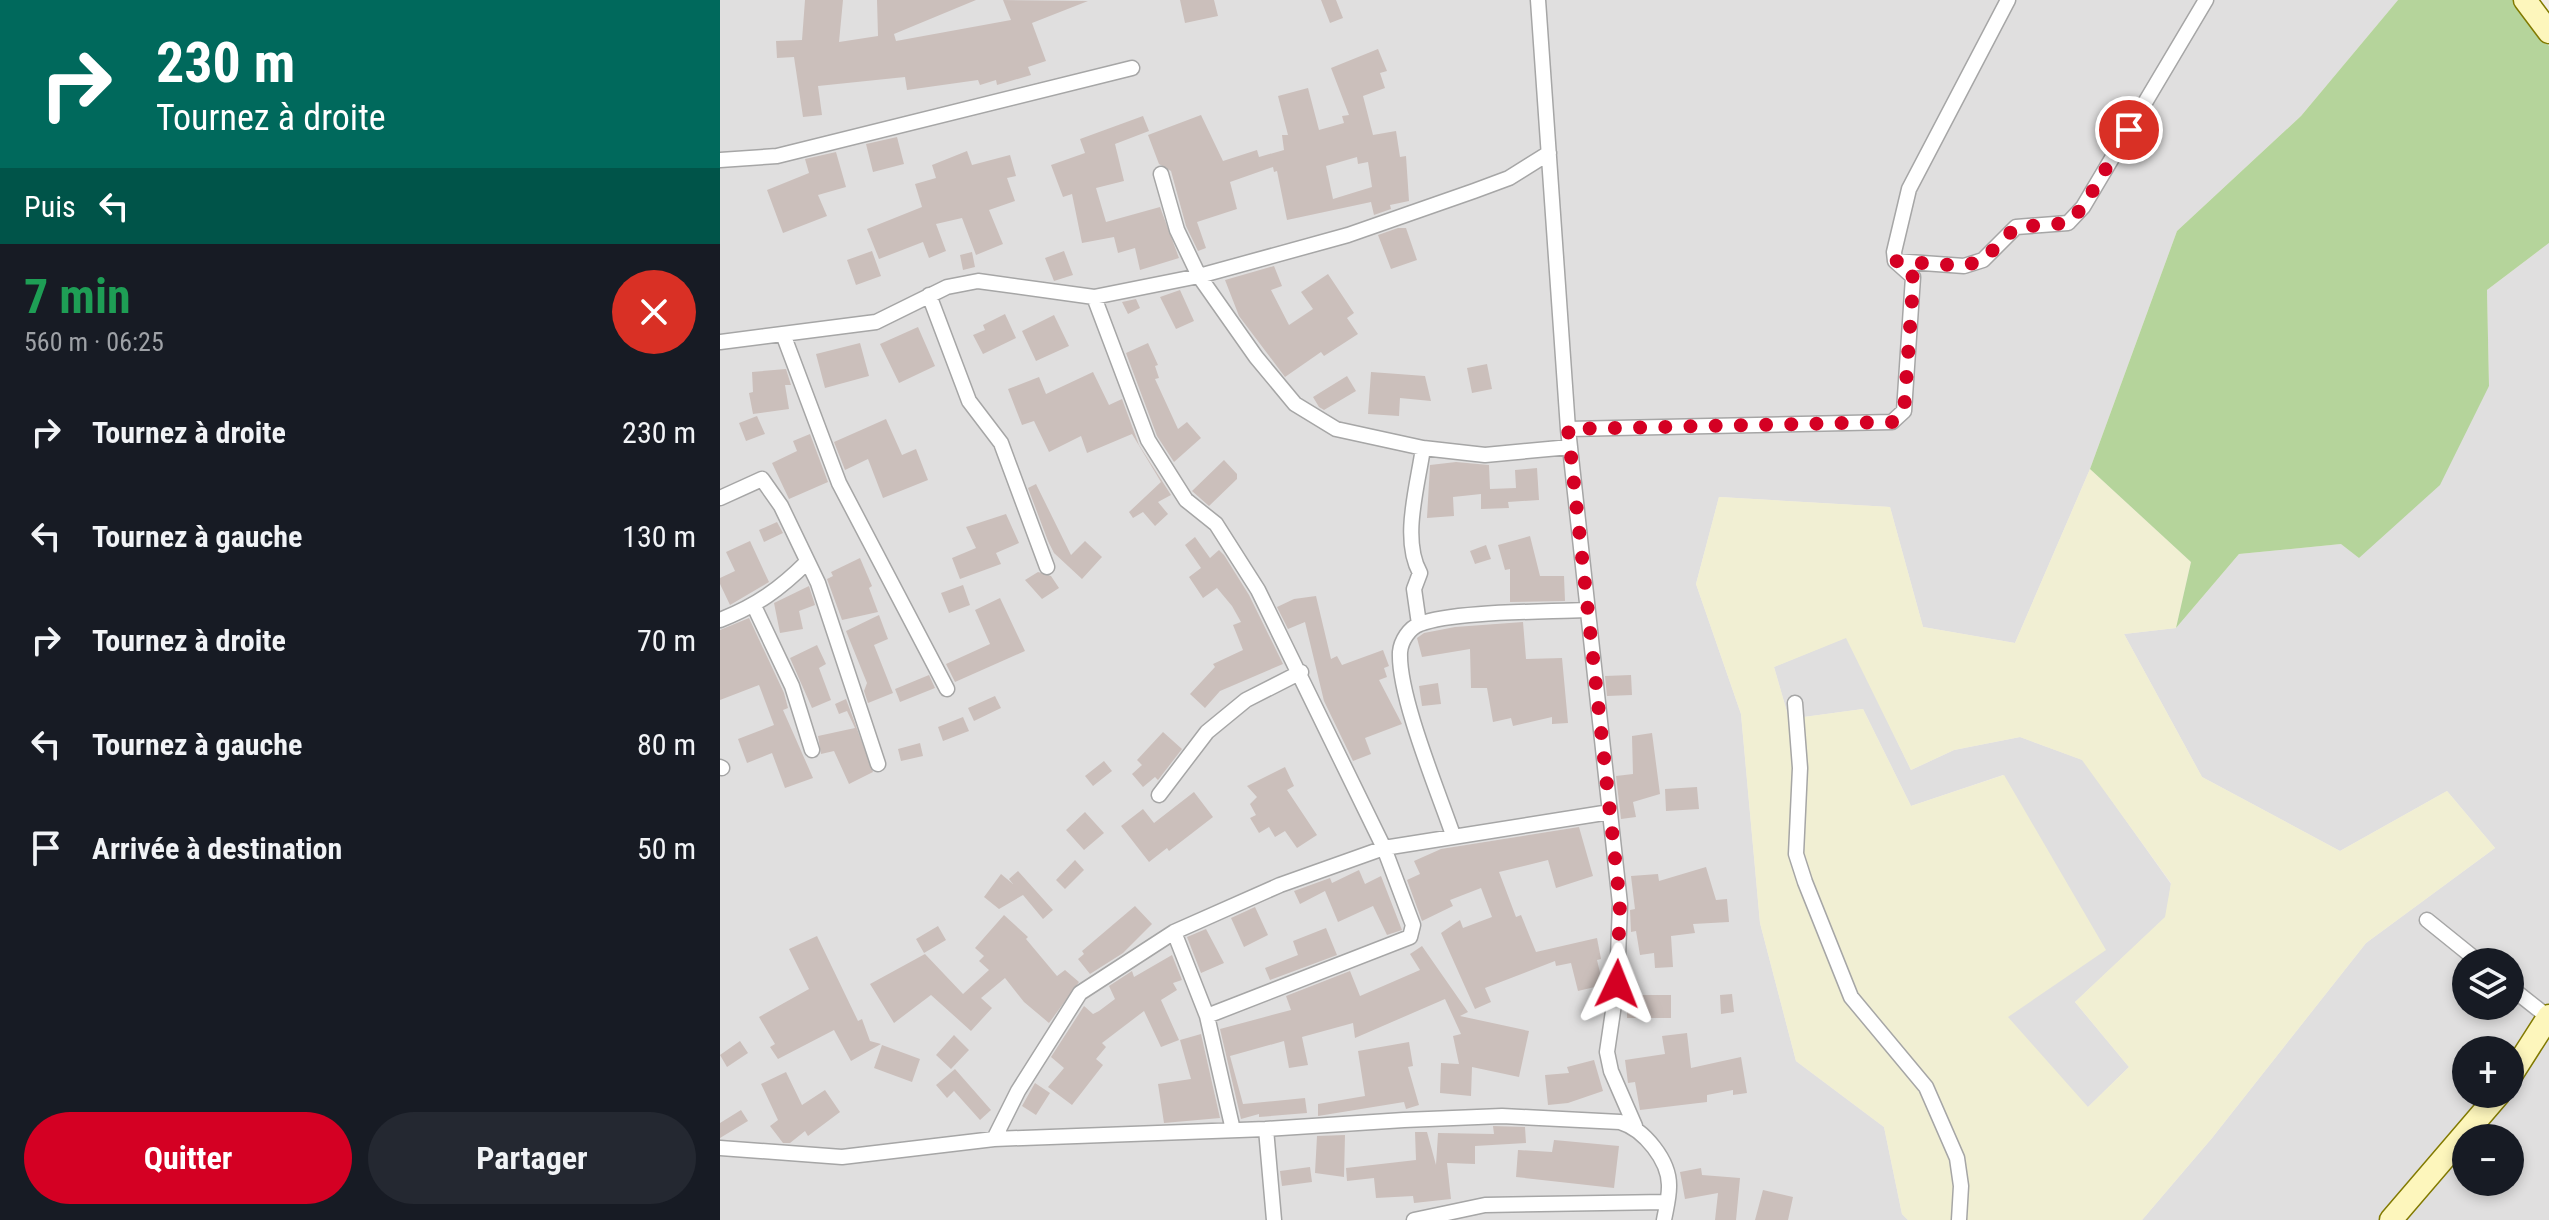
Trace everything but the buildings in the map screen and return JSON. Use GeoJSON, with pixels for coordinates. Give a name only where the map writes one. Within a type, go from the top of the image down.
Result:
{"type":"FeatureCollection","features":[{"type":"Feature","properties":{"kind":"street"},"geometry":{"type":"LineString","coordinates":[[1538,0],[1568,429],[1585,610],[1620,904],[1617,984],[1607,1052],[1611,1071],[1635,1126],[1665,1170],[1669,1185],[1664,1220]]}},
{"type":"Feature","properties":{"kind":"street"},"geometry":{"type":"LineString","coordinates":[[1568,429],[1892,422],[1904,411],[1913,277],[1895,261],[1894,252],[1909,189],[2008,0]]}},
{"type":"Feature","properties":{"kind":"street"},"geometry":{"type":"LineString","coordinates":[[1895,261],[1964,266],[1983,260],[2016,227],[2068,223],[2083,207],[2206,0]]}},
{"type":"Feature","properties":{"kind":"street"},"geometry":{"type":"LineString","coordinates":[[2525,0],[2549,32]]}},
{"type":"Feature","properties":{"kind":"street"},"geometry":{"type":"LineString","coordinates":[[720,160],[777,156],[1132,68]]}},
{"type":"Feature","properties":{"kind":"street"},"geometry":{"type":"LineString","coordinates":[[720,342],[876,322],[929,295],[978,281],[1094,297],[1199,276],[1348,235],[1474,191],[1509,178],[1549,153]]}},
{"type":"Feature","properties":{"kind":"street"},"geometry":{"type":"LineString","coordinates":[[1161,174],[1177,230],[1199,276],[1256,357],[1295,404],[1336,429],[1423,448],[1485,455],[1570,447]]}},
{"type":"Feature","properties":{"kind":"street"},"geometry":{"type":"LineString","coordinates":[[929,295],[969,401],[1001,443],[1047,567]]}},
{"type":"Feature","properties":{"kind":"street"},"geometry":{"type":"LineString","coordinates":[[1094,297],[1148,440],[1186,500],[1216,524],[1233,549],[1301,672],[1384,848],[1413,925],[1410,937],[1207,1016]]}},
{"type":"Feature","properties":{"kind":"street"},"geometry":{"type":"LineString","coordinates":[[783,334],[839,483],[947,689]]}},
{"type":"Feature","properties":{"kind":"street"},"geometry":{"type":"LineString","coordinates":[[1419,624],[1414,589],[1420,573],[1413,561],[1411,542],[1423,448]]}},
{"type":"Feature","properties":{"kind":"street"},"geometry":{"type":"LineString","coordinates":[[720,498],[762,479],[781,506],[807,562],[878,764]]}},
{"type":"Feature","properties":{"kind":"street"},"geometry":{"type":"LineString","coordinates":[[720,620],[754,606],[778,590],[807,562]]}},
{"type":"Feature","properties":{"kind":"street"},"geometry":{"type":"LineString","coordinates":[[754,606],[792,686],[812,750]]}},
{"type":"Feature","properties":{"kind":"street"},"geometry":{"type":"LineString","coordinates":[[1453,835],[1417,729],[1400,653],[1404,638],[1419,624],[1585,610]]}},
{"type":"Feature","properties":{"kind":"street"},"geometry":{"type":"LineString","coordinates":[[1159,795],[1207,732],[1246,700],[1301,672]]}},
{"type":"Feature","properties":{"kind":"street"},"geometry":{"type":"LineString","coordinates":[[1795,703],[1800,768],[1796,854],[1851,997],[1926,1087],[1957,1158],[1961,1186],[1959,1220]]}},
{"type":"Feature","properties":{"kind":"street"},"geometry":{"type":"LineString","coordinates":[[994,1139],[1018,1091],[1080,993],[1174,932],[1280,885],[1384,848],[1610,812]]}},
{"type":"Feature","properties":{"kind":"street"},"geometry":{"type":"LineString","coordinates":[[2427,920],[2462,948]]}},
{"type":"Feature","properties":{"kind":"street"},"geometry":{"type":"LineString","coordinates":[[1174,932],[1207,1016],[1233,1130]]}},
{"type":"Feature","properties":{"kind":"street"},"geometry":{"type":"LineString","coordinates":[[2524,998],[2549,1017],[2524,1055]]}},
{"type":"Feature","properties":{"kind":"street"},"geometry":{"type":"LineString","coordinates":[[2391,1220],[2487,1108]]}},
{"type":"Feature","properties":{"kind":"street"},"geometry":{"type":"LineString","coordinates":[[720,1148],[842,1157],[994,1139],[1502,1116],[1620,1122],[1635,1126]]}},
{"type":"Feature","properties":{"kind":"street"},"geometry":{"type":"LineString","coordinates":[[1266,1129],[1269,1191],[1274,1220]]}},
{"type":"Feature","properties":{"kind":"street"},"geometry":{"type":"LineString","coordinates":[[1414,1220],[1485,1205],[1666,1202]]}},
{"type":"Feature","properties":{"kind":"shaded area"},"geometry":{"type":"Polygon","coordinates":[[[720,0],[2398,0],[2301,116],[2177,231],[2090,469],[2015,643],[1923,627],[1890,507],[1719,497],[1696,584],[1741,714],[1760,923],[1796,1061],[1884,1127],[1902,1214],[1908,1220],[720,1220],[720,0]]]}},
{"type":"Feature","properties":{"kind":"shaded area"},"geometry":{"type":"Polygon","coordinates":[[[2549,243],[2549,1220],[2142,1220],[2212,1138],[2366,943],[2495,848],[2447,791],[2340,851],[2202,777],[2124,634],[2176,628],[2239,554],[2341,544],[2489,386],[2487,290],[2549,243]]]}},
{"type":"Feature","properties":{"kind":"shaded area"},"geometry":{"type":"Polygon","coordinates":[[[2090,469],[2191,562],[2176,628],[2124,634],[2202,777],[2340,851],[2447,791],[2495,848],[2366,943],[2212,1138],[2142,1220],[1908,1220],[1902,1214],[1884,1127],[1796,1061],[1760,923],[1741,714],[1696,584],[1719,497],[1890,507],[1923,627],[2015,643],[2090,469]],[[1846,638],[1774,667],[1789,719],[1863,709],[1911,806],[2004,775],[2106,950],[2008,1017],[2088,1107],[2129,1067],[2075,1002],[2165,917],[2171,883],[2082,760],[2020,737],[1954,750],[1911,770],[1846,638]]]}},
{"type":"Feature","properties":{"kind":"shaded area"},"geometry":{"type":"Polygon","coordinates":[[[1847,637],[1911,770],[1954,750],[2020,737],[2083,760],[2171,884],[2166,917],[2075,1002],[2129,1067],[2087,1108],[2007,1017],[2003,775],[1911,806],[1863,709],[1789,719],[1774,667],[1847,637]]]}},
{"type":"Feature","properties":{"kind":"green space"},"geometry":{"type":"Polygon","coordinates":[[[2398,0],[2513,0],[2549,46],[2549,243],[2487,290],[2489,386],[2440,485],[2359,558],[2341,544],[2239,554],[2176,628],[2191,562],[2090,469],[2177,231],[2301,116],[2398,0]]]}},
{"type":"Feature","properties":{"kind":"route"},"geometry":{"type":"LineString","coordinates":[[1617,984],[1620,904],[1585,610],[1568,429],[1892,422],[1904,411],[1913,286],[1913,277],[1895,261],[1964,266],[1983,260],[2016,227],[2068,223],[2083,207],[2129,130]]}}]}
